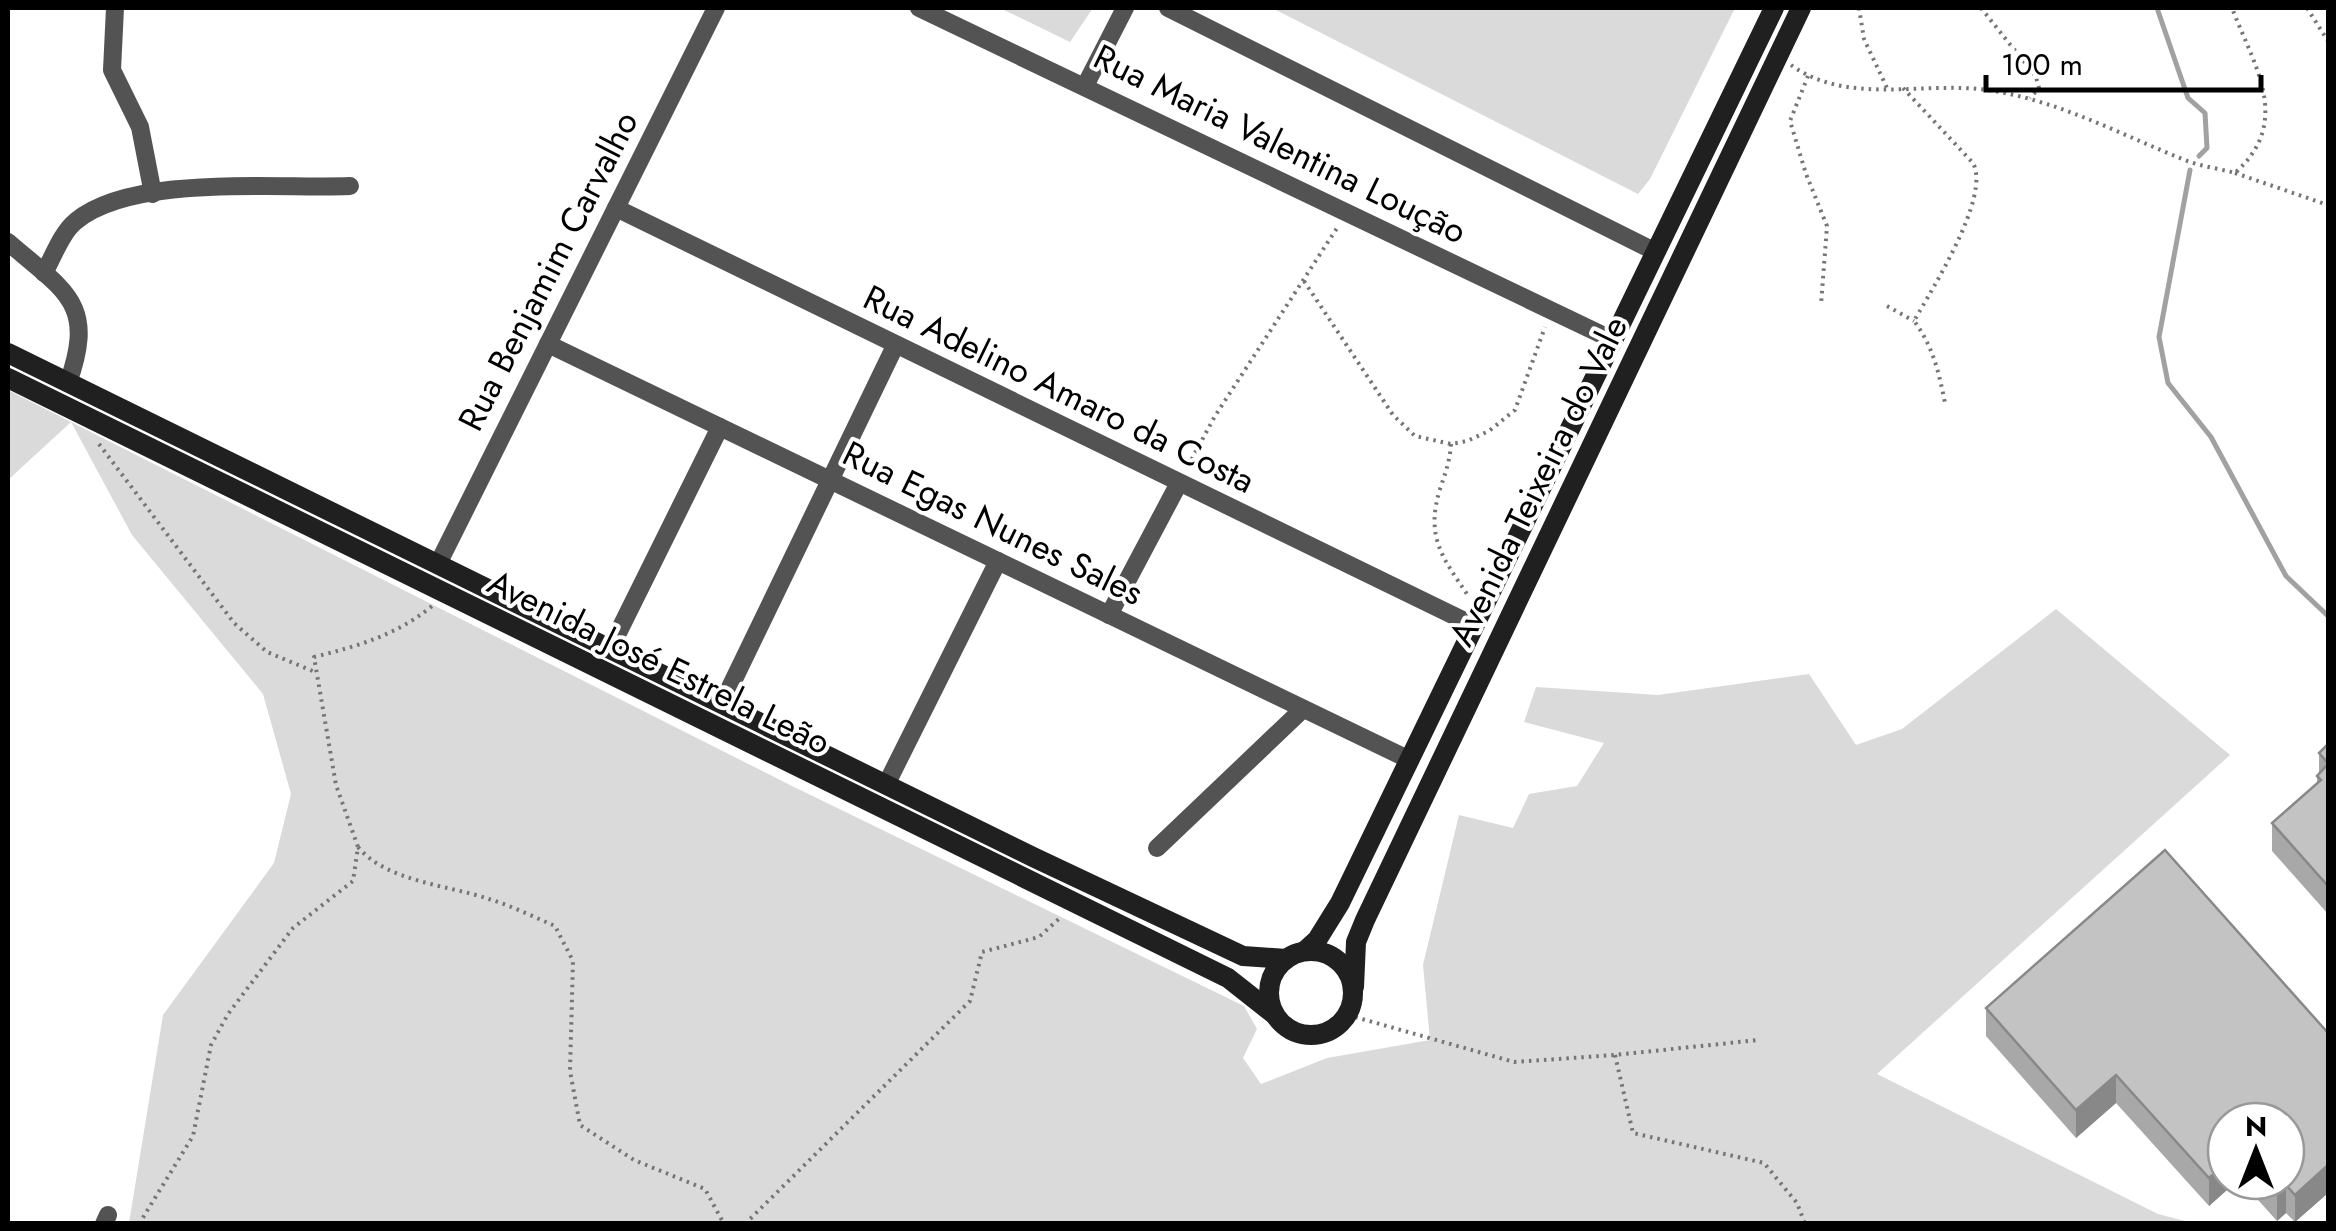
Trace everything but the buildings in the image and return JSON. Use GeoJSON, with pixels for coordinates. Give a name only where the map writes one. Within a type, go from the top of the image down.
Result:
{"type":"FeatureCollection","features":[{"type":"Feature","properties":{"kind":"street"},"geometry":{"type":"LineString","coordinates":[[116,8],[112,70],[140,126],[153,194]]}},
{"type":"Feature","properties":{"kind":"street","name":"Rua Benjamim Carvalho"},"geometry":{"type":"LineString","coordinates":[[438,564],[716,8]]}},
{"type":"Feature","properties":{"kind":"street","name":"Rua Maria Valentina Loução"},"geometry":{"type":"LineString","coordinates":[[919,8],[1613,340]]}},
{"type":"Feature","properties":{"kind":"street"},"geometry":{"type":"LineString","coordinates":[[1084,86],[1125,8]]}},
{"type":"Feature","properties":{"kind":"street"},"geometry":{"type":"LineString","coordinates":[[1168,8],[1656,252]]}},
{"type":"Feature","properties":{"kind":"street","name":"Avenida Teixeira do Vale"},"geometry":{"type":"LineString","coordinates":[[1306,950],[1340,904],[1774,8]]}},
{"type":"Feature","properties":{"kind":"street","name":"Avenida Teixeira do Vale"},"geometry":{"type":"LineString","coordinates":[[1348,1015],[1353,1001],[1356,942],[1364,920],[1800,8]]}},
{"type":"Feature","properties":{"kind":"street"},"geometry":{"type":"LineString","coordinates":[[44,273],[72,223],[103,202],[184,188],[350,186]]}},
{"type":"Feature","properties":{"kind":"street","name":"Rua Adelino Amaro da Costa"},"geometry":{"type":"LineString","coordinates":[[616,208],[1179,483],[1477,620]]}},
{"type":"Feature","properties":{"kind":"street"},"geometry":{"type":"LineString","coordinates":[[8,242],[60,287],[78,312],[79,352],[68,382]]}},
{"type":"Feature","properties":{"kind":"street","name":"Rua Egas Nunes Sales"},"geometry":{"type":"LineString","coordinates":[[548,344],[1410,760]]}},
{"type":"Feature","properties":{"kind":"street"},"geometry":{"type":"LineString","coordinates":[[722,704],[895,346]]}},
{"type":"Feature","properties":{"kind":"street","name":"Avenida José Estrela Leão"},"geometry":{"type":"LineString","coordinates":[[8,353],[1242,956],[1286,958]]}},
{"type":"Feature","properties":{"kind":"street","name":"Avenida José Estrela Leão"},"geometry":{"type":"LineString","coordinates":[[8,378],[1228,978],[1275,1015]]}},
{"type":"Feature","properties":{"kind":"street"},"geometry":{"type":"LineString","coordinates":[[610,649],[720,427]]}},
{"type":"Feature","properties":{"kind":"street"},"geometry":{"type":"LineString","coordinates":[[1109,615],[1179,483]]}},
{"type":"Feature","properties":{"kind":"street"},"geometry":{"type":"LineString","coordinates":[[886,785],[998,561]]}},
{"type":"Feature","properties":{"kind":"street"},"geometry":{"type":"LineString","coordinates":[[1158,848],[1303,709]]}},
{"type":"Feature","properties":{"kind":"street"},"geometry":{"type":"LineString","coordinates":[[1348,1015],[1338,1026],[1311,1035],[1284,1026],[1275,1015],[1269,991],[1271,979],[1286,958],[1306,950],[1332,956],[1342,964],[1354,987]]}},
{"type":"Feature","properties":{"kind":"path"},"geometry":{"type":"LineString","coordinates":[[1859,8],[1864,39],[1887,88]]}},
{"type":"Feature","properties":{"kind":"path"},"geometry":{"type":"LineString","coordinates":[[1981,8],[2039,82],[2038,93],[2028,99]]}},
{"type":"Feature","properties":{"kind":"path"},"geometry":{"type":"LineString","coordinates":[[2232,8],[2259,76],[2267,119],[2256,151],[2236,173]]}},
{"type":"Feature","properties":{"kind":"path"},"geometry":{"type":"LineString","coordinates":[[2308,8],[2328,41]]}},
{"type":"Feature","properties":{"kind":"path"},"geometry":{"type":"LineString","coordinates":[[1778,56],[1808,76],[1842,87],[1985,90],[2028,99],[2069,111],[2190,162],[2328,204]]}},
{"type":"Feature","properties":{"kind":"path"},"geometry":{"type":"LineString","coordinates":[[1808,76],[1790,121],[1827,226],[1822,305]]}},
{"type":"Feature","properties":{"kind":"path"},"geometry":{"type":"LineString","coordinates":[[1903,88],[1978,173],[1961,232],[1914,321]]}},
{"type":"Feature","properties":{"kind":"path"},"geometry":{"type":"LineString","coordinates":[[1179,483],[1215,416],[1347,213]]}},
{"type":"Feature","properties":{"kind":"path"},"geometry":{"type":"LineString","coordinates":[[1304,281],[1393,415],[1415,436],[1451,444],[1489,432],[1515,410],[1551,310]]}},
{"type":"Feature","properties":{"kind":"path"},"geometry":{"type":"LineString","coordinates":[[1887,306],[1914,321],[1926,336],[1945,403]]}},
{"type":"Feature","properties":{"kind":"path"},"geometry":{"type":"LineString","coordinates":[[96,441],[234,623],[267,652],[315,672]]}},
{"type":"Feature","properties":{"kind":"path"},"geometry":{"type":"LineString","coordinates":[[1451,444],[1435,510],[1436,548],[1477,620]]}},
{"type":"Feature","properties":{"kind":"path"},"geometry":{"type":"LineString","coordinates":[[447,595],[410,624],[369,642],[314,657],[336,785],[358,847],[368,858],[392,871],[493,900],[555,926],[573,961],[570,1071],[580,1126],[634,1160],[705,1189],[724,1224]]}},
{"type":"Feature","properties":{"kind":"path"},"geometry":{"type":"LineString","coordinates":[[139,1224],[193,1136],[211,1045],[228,1014],[293,928],[353,881],[358,847]]}},
{"type":"Feature","properties":{"kind":"path"},"geometry":{"type":"LineString","coordinates":[[745,1224],[970,1001],[982,952],[1038,937],[1076,904]]}},
{"type":"Feature","properties":{"kind":"path"},"geometry":{"type":"LineString","coordinates":[[1348,1015],[1514,1062],[1758,1040]]}},
{"type":"Feature","properties":{"kind":"path"},"geometry":{"type":"LineString","coordinates":[[1615,1055],[1632,1132],[1764,1163],[1797,1203],[1805,1224]]}},
{"type":"Feature","properties":{"kind":"shaded area"},"geometry":{"type":"Polygon","coordinates":[[[1000,8],[1093,8],[1070,42],[1000,8]]]}},
{"type":"Feature","properties":{"kind":"shaded area"},"geometry":{"type":"Polygon","coordinates":[[[1272,8],[1735,8],[1650,179],[1638,194],[1272,8]]]}},
{"type":"Feature","properties":{"kind":"shaded area"},"geometry":{"type":"Polygon","coordinates":[[[8,390],[71,422],[8,480],[8,390]]]}},
{"type":"Feature","properties":{"kind":"shaded area"},"geometry":{"type":"Polygon","coordinates":[[[71,422],[790,785],[1244,1006],[1257,1029],[1243,1058],[1261,1084],[1327,1058],[1430,1040],[1423,965],[1459,815],[1513,828],[1529,794],[1577,786],[1604,743],[1524,722],[1536,687],[1658,695],[1809,674],[1856,745],[1902,729],[2056,609],[2230,755],[1877,1074],[2158,1214],[2193,1223],[129,1223],[163,1015],[274,863],[291,794],[263,694],[132,535],[71,422]]]}},
{"type":"Feature","properties":{"kind":"waterway"},"geometry":{"type":"LineString","coordinates":[[2157,8],[2188,98],[2205,113],[2207,148],[2199,156]]}},
{"type":"Feature","properties":{"kind":"waterway"},"geometry":{"type":"LineString","coordinates":[[2190,170],[2159,337],[2168,383],[2211,437],[2286,576],[2328,616]]}}]}
